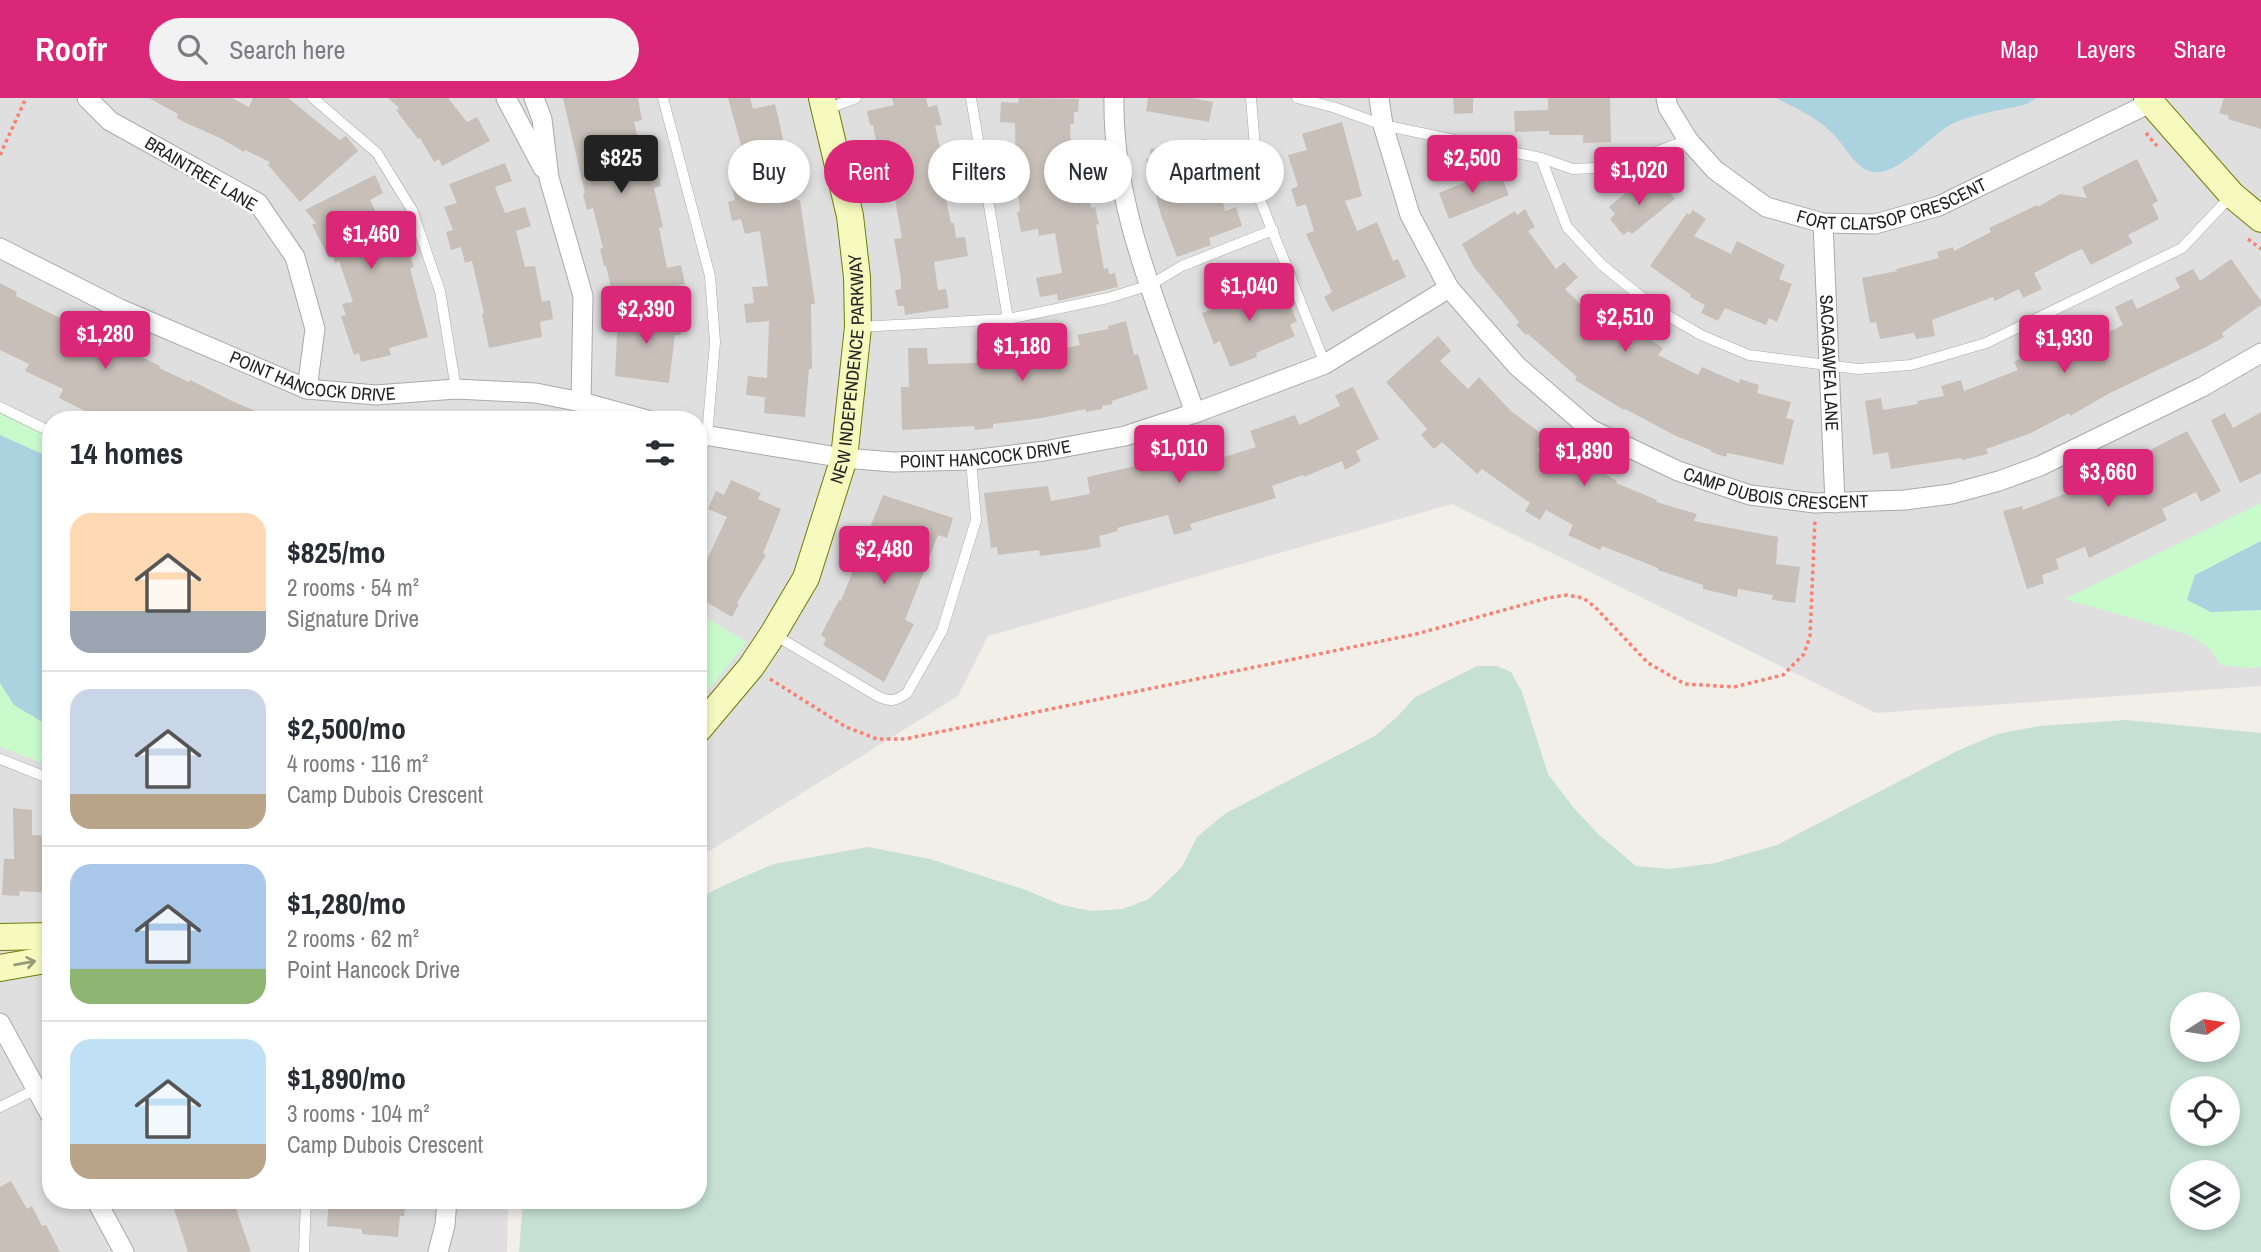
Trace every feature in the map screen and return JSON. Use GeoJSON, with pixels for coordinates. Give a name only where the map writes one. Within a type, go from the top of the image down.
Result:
{"type":"FeatureCollection","features":[{"type":"Feature","properties":{"kind":"street","name":"BRAINTREE LANE"},"geometry":{"type":"LineString","coordinates":[[87,98],[110,121],[258,203],[295,257],[315,329],[307,389]]}},
{"type":"Feature","properties":{"kind":"street"},"geometry":{"type":"LineString","coordinates":[[506,98],[549,178]]}},
{"type":"Feature","properties":{"kind":"street"},"geometry":{"type":"LineString","coordinates":[[534,98],[542,119],[549,178],[583,296],[581,402]]}},
{"type":"Feature","properties":{"kind":"street"},"geometry":{"type":"LineString","coordinates":[[1114,98],[1113,121],[1126,208],[1195,412]]}},
{"type":"Feature","properties":{"kind":"street","name":"CAMP DUBOIS CRESCENT"},"geometry":{"type":"LineString","coordinates":[[1379,98],[1383,125],[1410,215],[1449,288],[1517,366],[1590,429],[1678,471],[1750,495],[1815,503],[1905,500],[1951,494],[1999,481],[2040,466],[2090,442],[2202,387],[2261,353]]}},
{"type":"Feature","properties":{"kind":"street","name":"FORT CLATSOP CRESCENT"},"geometry":{"type":"LineString","coordinates":[[1666,98],[1668,107],[1688,140],[1715,170],[1766,207],[1822,223],[1875,224],[1939,206],[2151,100]]}},
{"type":"Feature","properties":{"kind":"street"},"geometry":{"type":"LineString","coordinates":[[2151,100],[2232,195],[2261,219]]}},
{"type":"Feature","properties":{"kind":"street","name":"NEW INDEPENDENCE PARKWAY"},"geometry":{"type":"LineString","coordinates":[[707,719],[751,667],[806,578],[844,458],[858,327],[857,277],[850,216],[823,104]]}},
{"type":"Feature","properties":{"kind":"street","name":"SACAGAWEA LANE"},"geometry":{"type":"LineString","coordinates":[[1822,223],[1835,503]]}},
{"type":"Feature","properties":{"kind":"street","name":"POINT HANCOCK DRIVE"},"geometry":{"type":"LineString","coordinates":[[1,250],[120,309],[307,389],[376,395],[456,389],[536,394],[614,411]]}},
{"type":"Feature","properties":{"kind":"street","name":"POINT HANCOCK DRIVE"},"geometry":{"type":"LineString","coordinates":[[707,436],[844,458],[892,462],[971,460],[1044,451],[1125,436],[1325,364],[1449,288]]}},
{"type":"Feature","properties":{"kind":"street"},"geometry":{"type":"LineString","coordinates":[[0,937],[42,936]]}},
{"type":"Feature","properties":{"kind":"street"},"geometry":{"type":"LineString","coordinates":[[0,968],[42,961]]}},
{"type":"Feature","properties":{"kind":"street"},"geometry":{"type":"LineString","coordinates":[[0,1023],[42,1100]]}},
{"type":"Feature","properties":{"kind":"street"},"geometry":{"type":"LineString","coordinates":[[101,1209],[124,1252]]}},
{"type":"Feature","properties":{"kind":"street"},"geometry":{"type":"LineString","coordinates":[[438,1252],[446,1209]]}},
{"type":"Feature","properties":{"kind":"lane"},"geometry":{"type":"LineString","coordinates":[[313,98],[377,153],[412,210],[440,291],[456,389]]}},
{"type":"Feature","properties":{"kind":"lane"},"geometry":{"type":"LineString","coordinates":[[663,98],[710,276],[715,342],[706,411]]}},
{"type":"Feature","properties":{"kind":"lane"},"geometry":{"type":"LineString","coordinates":[[823,104],[856,98]]}},
{"type":"Feature","properties":{"kind":"lane"},"geometry":{"type":"LineString","coordinates":[[971,98],[1008,319]]}},
{"type":"Feature","properties":{"kind":"lane"},"geometry":{"type":"LineString","coordinates":[[1251,98],[1259,197],[1325,364]]}},
{"type":"Feature","properties":{"kind":"lane"},"geometry":{"type":"LineString","coordinates":[[1297,98],[1333,107],[1383,125],[1541,158],[1573,169],[1615,167],[1688,140]]}},
{"type":"Feature","properties":{"kind":"lane"},"geometry":{"type":"LineString","coordinates":[[1541,158],[1567,227],[1602,265],[1655,308],[1701,335],[1749,355],[1858,369],[1911,365],[1986,343],[2182,248],[2232,195]]}},
{"type":"Feature","properties":{"kind":"lane"},"geometry":{"type":"LineString","coordinates":[[858,327],[1008,319],[1108,298],[1150,285],[1182,266],[1273,230]]}},
{"type":"Feature","properties":{"kind":"lane"},"geometry":{"type":"LineString","coordinates":[[0,407],[42,428]]}},
{"type":"Feature","properties":{"kind":"lane"},"geometry":{"type":"LineString","coordinates":[[773,634],[879,697],[890,701],[907,693],[942,631],[976,520],[971,460]]}},
{"type":"Feature","properties":{"kind":"lane"},"geometry":{"type":"LineString","coordinates":[[0,759],[42,775]]}},
{"type":"Feature","properties":{"kind":"lane"},"geometry":{"type":"LineString","coordinates":[[0,1107],[36,1089]]}},
{"type":"Feature","properties":{"kind":"lane"},"geometry":{"type":"LineString","coordinates":[[304,1252],[306,1209]]}},
{"type":"Feature","properties":{"kind":"path"},"geometry":{"type":"LineString","coordinates":[[0,155],[26,98]]}},
{"type":"Feature","properties":{"kind":"path"},"geometry":{"type":"LineString","coordinates":[[751,667],[846,727],[877,739],[905,739],[1416,634],[1548,597],[1567,595],[1583,598],[1595,607],[1648,663],[1675,679],[1685,684],[1734,687],[1783,675],[1804,654],[1810,636],[1815,503]]}},
{"type":"Feature","properties":{"kind":"shaded area"},"geometry":{"type":"Polygon","coordinates":[[[0,98],[2261,98],[2261,686],[1876,713],[1452,504],[988,636],[958,696],[707,852],[707,411],[42,411],[42,1209],[508,1209],[507,1252],[0,1252],[0,98]]]}},
{"type":"Feature","properties":{"kind":"green space"},"geometry":{"type":"Polygon","coordinates":[[[0,411],[42,431],[42,763],[0,747],[0,411]]]}},
{"type":"Feature","properties":{"kind":"green space"},"geometry":{"type":"Polygon","coordinates":[[[2261,503],[2261,667],[2220,665],[2210,649],[2187,634],[2065,599],[2261,503]]]}},
{"type":"Feature","properties":{"kind":"green space"},"geometry":{"type":"Polygon","coordinates":[[[707,618],[747,642],[707,692],[707,618]]]}},
{"type":"Feature","properties":{"kind":"green space"},"geometry":{"type":"Polygon","coordinates":[[[1477,666],[1497,666],[1511,672],[1522,692],[1548,774],[1573,807],[1598,834],[1636,866],[1670,869],[1715,863],[1777,845],[1959,750],[1997,734],[2039,726],[2126,720],[2261,733],[2261,1252],[519,1252],[522,1209],[707,1209],[707,894],[774,864],[868,847],[930,859],[1023,889],[1062,905],[1091,911],[1123,909],[1149,899],[1182,867],[1197,837],[1226,813],[1375,736],[1414,698],[1477,666]]]}},
{"type":"Feature","properties":{"kind":"water"},"geometry":{"type":"Polygon","coordinates":[[[1776,98],[2037,98],[2027,104],[1954,123],[1898,165],[1886,171],[1874,172],[1858,164],[1835,136],[1819,122],[1776,98]]]}},
{"type":"Feature","properties":{"kind":"water"},"geometry":{"type":"Polygon","coordinates":[[[0,435],[42,454],[42,722],[14,705],[0,683],[0,435]]]}},
{"type":"Feature","properties":{"kind":"water"},"geometry":{"type":"Polygon","coordinates":[[[2261,541],[2261,610],[2211,612],[2187,600],[2195,575],[2261,541]]]}},
{"type":"Feature","properties":{"kind":"building"},"geometry":{"type":"Polygon","coordinates":[[[149,98],[232,98],[249,107],[253,98],[288,98],[340,140],[346,136],[358,151],[300,202],[268,165],[270,162],[184,122],[177,118],[178,114],[149,98]]]}},
{"type":"Feature","properties":{"kind":"building"},"geometry":{"type":"Polygon","coordinates":[[[388,98],[448,98],[467,122],[477,117],[490,141],[442,166],[439,159],[434,162],[420,138],[418,139],[396,110],[399,108],[388,98]]]}},
{"type":"Feature","properties":{"kind":"building"},"geometry":{"type":"Polygon","coordinates":[[[563,98],[638,98],[642,120],[634,122],[645,169],[657,166],[661,186],[654,188],[663,227],[659,228],[667,268],[681,265],[685,284],[614,300],[600,249],[603,248],[593,208],[587,210],[563,98]]]}},
{"type":"Feature","properties":{"kind":"building"},"geometry":{"type":"Polygon","coordinates":[[[728,98],[750,98],[753,109],[775,104],[783,140],[740,140],[728,98]]]}},
{"type":"Feature","properties":{"kind":"building"},"geometry":{"type":"Polygon","coordinates":[[[892,98],[926,98],[928,107],[937,105],[942,125],[935,126],[938,140],[928,140],[928,203],[947,203],[956,238],[965,237],[968,256],[934,262],[938,290],[946,289],[949,308],[905,315],[904,306],[898,306],[895,290],[901,289],[901,279],[894,239],[902,238],[896,203],[914,203],[914,140],[876,140],[867,111],[894,105],[892,98]]]}},
{"type":"Feature","properties":{"kind":"building"},"geometry":{"type":"Polygon","coordinates":[[[1019,98],[1079,99],[1078,112],[1074,112],[1074,124],[1070,124],[1071,140],[1044,140],[1044,203],[1090,203],[1091,208],[1095,207],[1104,269],[1108,268],[1109,274],[1115,273],[1118,287],[1058,301],[1057,294],[1040,297],[1036,278],[1062,273],[1055,233],[1039,236],[1038,229],[1021,232],[1017,212],[1020,211],[1019,203],[1030,203],[1030,140],[1015,140],[1015,123],[1000,122],[1001,102],[1018,103],[1019,98]]]}},
{"type":"Feature","properties":{"kind":"building"},"geometry":{"type":"Polygon","coordinates":[[[1148,98],[1191,98],[1213,102],[1209,122],[1146,111],[1148,98]]]}},
{"type":"Feature","properties":{"kind":"building"},"geometry":{"type":"Polygon","coordinates":[[[1453,98],[1473,98],[1473,113],[1454,114],[1453,98]]]}},
{"type":"Feature","properties":{"kind":"building"},"geometry":{"type":"Polygon","coordinates":[[[1548,98],[1610,98],[1611,142],[1583,143],[1583,135],[1549,135],[1549,131],[1515,132],[1514,111],[1548,110],[1548,98]]]}},
{"type":"Feature","properties":{"kind":"building"},"geometry":{"type":"Polygon","coordinates":[[[2224,98],[2261,98],[2261,129],[2228,119],[2229,116],[2219,113],[2224,98]]]}},
{"type":"Feature","properties":{"kind":"building"},"geometry":{"type":"Polygon","coordinates":[[[1342,122],[1362,196],[1345,201],[1357,231],[1377,222],[1393,261],[1398,259],[1406,277],[1332,312],[1324,297],[1332,292],[1306,234],[1314,231],[1306,204],[1297,207],[1291,189],[1298,186],[1288,155],[1307,150],[1302,134],[1342,122]]]}},
{"type":"Feature","properties":{"kind":"building"},"geometry":{"type":"Polygon","coordinates":[[[2137,159],[2158,201],[2152,204],[2159,219],[2128,235],[2133,243],[2091,265],[2082,249],[2075,252],[2034,273],[2042,289],[2023,298],[2019,289],[1995,301],[1993,297],[1932,320],[1935,336],[1916,339],[1914,333],[1880,339],[1876,322],[1870,323],[1862,278],[1939,258],[1937,252],[1953,247],[1954,251],[1991,232],[1989,228],[2037,205],[2038,207],[2060,194],[2087,198],[2082,187],[2137,159]]]}},
{"type":"Feature","properties":{"kind":"building"},"geometry":{"type":"Polygon","coordinates":[[[505,163],[512,181],[495,187],[505,213],[525,207],[531,226],[516,231],[525,267],[535,266],[542,302],[550,300],[553,319],[540,322],[542,337],[489,348],[472,261],[465,263],[461,247],[451,250],[446,232],[453,230],[444,207],[457,203],[449,184],[505,163]]]}},
{"type":"Feature","properties":{"kind":"building"},"geometry":{"type":"Polygon","coordinates":[[[375,175],[383,193],[370,200],[382,226],[398,221],[414,267],[410,268],[428,337],[389,348],[391,355],[361,362],[359,353],[354,355],[341,316],[346,315],[342,304],[353,302],[339,261],[335,263],[333,257],[329,258],[312,225],[316,223],[305,210],[375,175]]]}},
{"type":"Feature","properties":{"kind":"building"},"geometry":{"type":"Polygon","coordinates":[[[1482,175],[1485,182],[1501,176],[1509,195],[1449,219],[1439,193],[1482,175]]]}},
{"type":"Feature","properties":{"kind":"building"},"geometry":{"type":"Polygon","coordinates":[[[1639,182],[1649,193],[1662,183],[1675,199],[1632,234],[1629,231],[1623,235],[1610,219],[1615,214],[1609,207],[1639,182]]]}},
{"type":"Feature","properties":{"kind":"building"},"geometry":{"type":"Polygon","coordinates":[[[728,203],[800,203],[815,304],[811,304],[812,369],[809,369],[805,417],[764,413],[765,397],[746,395],[748,376],[767,378],[769,321],[746,323],[744,304],[754,303],[752,287],[768,286],[760,231],[745,234],[741,219],[732,221],[728,203]]]}},
{"type":"Feature","properties":{"kind":"building"},"geometry":{"type":"Polygon","coordinates":[[[1158,203],[1223,203],[1225,211],[1236,207],[1242,226],[1209,238],[1211,245],[1177,257],[1158,203]]]}},
{"type":"Feature","properties":{"kind":"building"},"geometry":{"type":"Polygon","coordinates":[[[1525,209],[1535,227],[1528,231],[1556,269],[1564,262],[1578,277],[1565,289],[1601,325],[1613,310],[1630,323],[1628,325],[1663,348],[1658,355],[1698,375],[1702,367],[1739,383],[1740,379],[1759,385],[1757,393],[1791,402],[1786,418],[1794,420],[1783,465],[1727,453],[1726,457],[1711,452],[1624,410],[1575,380],[1577,377],[1526,335],[1516,325],[1519,322],[1474,267],[1462,244],[1515,211],[1517,215],[1525,209]]]}},
{"type":"Feature","properties":{"kind":"building"},"geometry":{"type":"Polygon","coordinates":[[[1693,210],[1706,219],[1694,236],[1731,254],[1737,241],[1785,265],[1779,279],[1792,284],[1777,322],[1769,318],[1766,325],[1725,308],[1718,321],[1701,313],[1705,305],[1690,297],[1691,295],[1650,266],[1687,213],[1689,215],[1693,210]]]}},
{"type":"Feature","properties":{"kind":"building"},"geometry":{"type":"Polygon","coordinates":[[[2231,259],[2261,301],[2261,305],[2222,333],[2224,337],[2206,347],[2110,393],[2070,416],[2069,413],[2031,433],[1986,449],[1988,454],[1891,469],[1888,452],[1873,455],[1865,401],[1881,398],[1883,410],[1918,404],[1917,401],[1944,396],[1941,386],[1961,380],[1964,391],[2018,370],[2014,362],[2061,336],[2069,352],[2123,325],[2115,307],[2132,299],[2137,309],[2180,288],[2175,278],[2193,269],[2200,281],[2231,259]]]}},
{"type":"Feature","properties":{"kind":"building"},"geometry":{"type":"Polygon","coordinates":[[[0,283],[17,292],[16,296],[84,330],[115,344],[117,340],[131,347],[129,351],[160,366],[159,368],[256,411],[85,411],[59,398],[63,389],[25,371],[29,364],[0,350],[0,283]]]}},
{"type":"Feature","properties":{"kind":"building"},"geometry":{"type":"Polygon","coordinates":[[[1262,284],[1270,301],[1285,294],[1297,321],[1290,325],[1295,336],[1256,353],[1257,357],[1230,367],[1220,341],[1214,344],[1202,313],[1218,307],[1214,298],[1232,291],[1234,296],[1262,284]]]}},
{"type":"Feature","properties":{"kind":"building"},"geometry":{"type":"Polygon","coordinates":[[[618,314],[680,315],[681,335],[675,335],[669,383],[615,376],[618,314]]]}},
{"type":"Feature","properties":{"kind":"building"},"geometry":{"type":"Polygon","coordinates":[[[1126,321],[1134,355],[1138,354],[1148,389],[1112,401],[1112,404],[1102,406],[1102,409],[1086,412],[1086,409],[993,424],[993,428],[975,430],[974,426],[902,430],[901,387],[909,387],[908,348],[927,348],[928,364],[977,363],[976,351],[1023,348],[1024,357],[1080,345],[1077,335],[1108,329],[1108,326],[1126,321]]]}},
{"type":"Feature","properties":{"kind":"building"},"geometry":{"type":"Polygon","coordinates":[[[1438,336],[1451,351],[1440,361],[1468,389],[1479,377],[1511,411],[1546,437],[1537,450],[1569,473],[1578,458],[1617,481],[1616,483],[1657,500],[1656,502],[1697,514],[1694,521],[1778,537],[1776,564],[1800,567],[1795,603],[1772,600],[1773,595],[1738,589],[1737,597],[1703,589],[1703,585],[1658,570],[1602,546],[1600,550],[1568,535],[1573,525],[1546,510],[1540,520],[1525,511],[1530,503],[1482,469],[1477,474],[1442,442],[1434,449],[1421,435],[1427,429],[1386,382],[1438,336]]]}},
{"type":"Feature","properties":{"kind":"building"},"geometry":{"type":"Polygon","coordinates":[[[1353,387],[1379,439],[1356,451],[1361,461],[1345,470],[1342,461],[1304,477],[1303,475],[1272,486],[1276,498],[1190,524],[1192,530],[1174,535],[1168,515],[1117,528],[1118,531],[1099,536],[1101,547],[1085,550],[1040,556],[1039,550],[998,555],[997,547],[991,548],[984,493],[1048,486],[1051,501],[1090,494],[1087,477],[1153,462],[1153,459],[1172,454],[1173,456],[1213,445],[1218,459],[1256,447],[1250,431],[1295,415],[1299,425],[1340,406],[1335,395],[1353,387]]]}},
{"type":"Feature","properties":{"kind":"building"},"geometry":{"type":"Polygon","coordinates":[[[2261,412],[2261,473],[2240,483],[2211,420],[2225,413],[2233,428],[2261,412]]]}},
{"type":"Feature","properties":{"kind":"building"},"geometry":{"type":"Polygon","coordinates":[[[2187,431],[2221,491],[2201,502],[2196,492],[2162,509],[2167,520],[2089,558],[2085,547],[2056,559],[2059,569],[2042,575],[2044,583],[2027,589],[2003,511],[2022,506],[2023,510],[2085,486],[2083,483],[2099,475],[2106,488],[2142,471],[2135,458],[2187,431]]]}},
{"type":"Feature","properties":{"kind":"building"},"geometry":{"type":"Polygon","coordinates":[[[731,480],[761,493],[758,499],[781,509],[763,553],[766,555],[737,603],[739,604],[732,617],[707,605],[707,560],[727,517],[708,509],[716,491],[724,495],[731,480]]]}},
{"type":"Feature","properties":{"kind":"building"},"geometry":{"type":"Polygon","coordinates":[[[883,495],[953,518],[947,538],[938,535],[905,620],[914,624],[884,682],[823,645],[826,639],[821,635],[839,600],[841,601],[883,495]]]}},
{"type":"Feature","properties":{"kind":"building"},"geometry":{"type":"Polygon","coordinates":[[[13,808],[32,810],[32,835],[42,836],[42,893],[20,891],[19,896],[2,895],[4,859],[14,859],[13,808]]]}},
{"type":"Feature","properties":{"kind":"building"},"geometry":{"type":"Polygon","coordinates":[[[11,1181],[27,1209],[32,1206],[42,1226],[46,1225],[60,1252],[0,1252],[0,1187],[11,1181]]]}},
{"type":"Feature","properties":{"kind":"building"},"geometry":{"type":"Polygon","coordinates":[[[174,1209],[236,1209],[251,1252],[188,1252],[174,1209]]]}},
{"type":"Feature","properties":{"kind":"building"},"geometry":{"type":"Polygon","coordinates":[[[328,1209],[405,1209],[404,1216],[400,1216],[398,1237],[362,1234],[362,1229],[327,1226],[328,1209]]]}}]}
